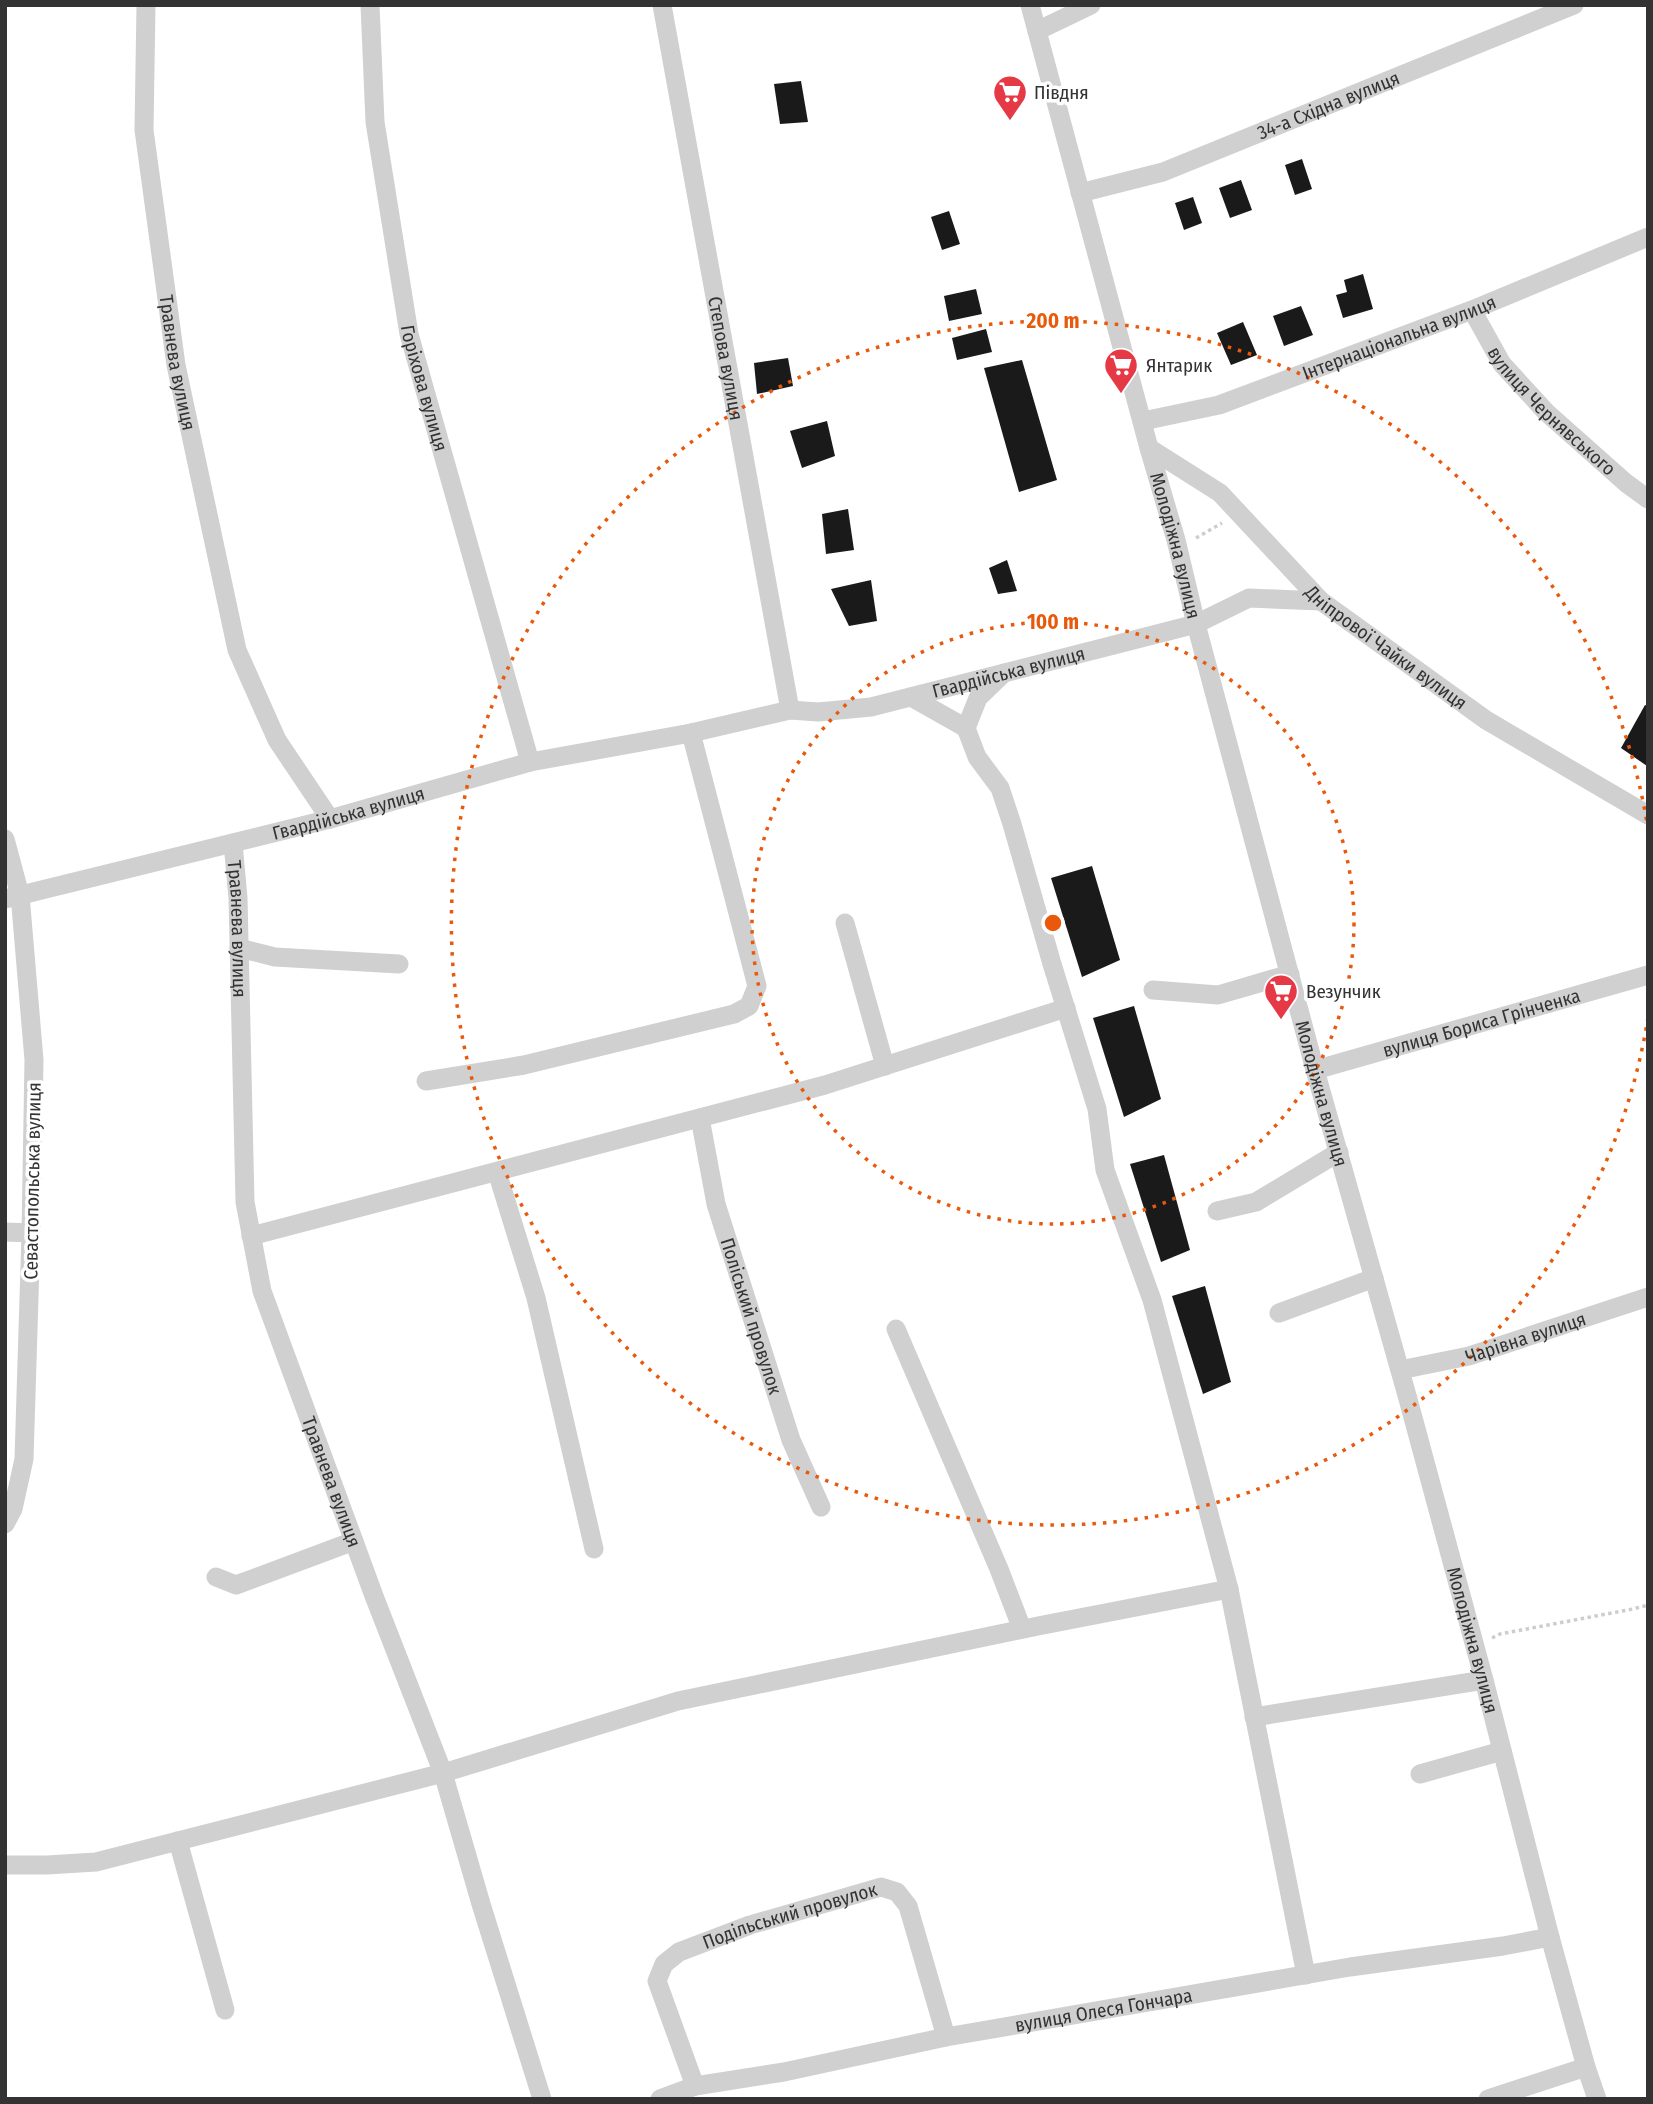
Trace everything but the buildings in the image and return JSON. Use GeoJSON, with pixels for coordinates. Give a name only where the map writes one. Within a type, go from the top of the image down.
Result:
{"type":"FeatureCollection","features":[{"type":"Feature","properties":{"kind":"street","name":"Травнева вулиця"},"geometry":{"type":"LineString","coordinates":[[146,5],[144,130],[176,365],[237,650],[277,740],[330,819]]}},
{"type":"Feature","properties":{"kind":"street","name":"Горіхова вулиця"},"geometry":{"type":"LineString","coordinates":[[370,5],[375,122],[409,334],[530,762]]}},
{"type":"Feature","properties":{"kind":"street","name":"Степова вулиця"},"geometry":{"type":"LineString","coordinates":[[662,5],[790,710]]}},
{"type":"Feature","properties":{"kind":"street","name":"Молодіжна вулиця"},"geometry":{"type":"LineString","coordinates":[[1030,5],[1180,554],[1196,624],[1315,1070],[1400,1370],[1550,1937],[1597,2099]]}},
{"type":"Feature","properties":{"kind":"street"},"geometry":{"type":"LineString","coordinates":[[1037,31],[1091,5]]}},
{"type":"Feature","properties":{"kind":"street","name":"34-а Східна вулиця"},"geometry":{"type":"LineString","coordinates":[[1080,192],[1163,172],[1574,5]]}},
{"type":"Feature","properties":{"kind":"street","name":"Інтернаціональна вулиця"},"geometry":{"type":"LineString","coordinates":[[1143,421],[1219,405],[1472,310],[1648,237]]}},
{"type":"Feature","properties":{"kind":"street","name":"вулиця Чернявського"},"geometry":{"type":"LineString","coordinates":[[1472,310],[1502,363],[1546,412],[1626,483],[1648,499]]}},
{"type":"Feature","properties":{"kind":"street","name":"Дніпрової Чайки вулиця"},"geometry":{"type":"LineString","coordinates":[[1149,448],[1220,493],[1321,601],[1486,720],[1648,815]]}},
{"type":"Feature","properties":{"kind":"street","name":"Гвардійська вулиця"},"geometry":{"type":"LineString","coordinates":[[13,897],[330,819],[530,762],[691,733],[790,710],[818,712],[871,707],[1196,624],[1249,598],[1321,601]]}},
{"type":"Feature","properties":{"kind":"street"},"geometry":{"type":"LineString","coordinates":[[966,728],[978,698],[1004,673]]}},
{"type":"Feature","properties":{"kind":"street"},"geometry":{"type":"LineString","coordinates":[[911,697],[966,728],[977,757],[1000,788],[1097,1109],[1105,1170],[1152,1300],[1229,1589],[1306,1975]]}},
{"type":"Feature","properties":{"kind":"street"},"geometry":{"type":"LineString","coordinates":[[426,1081],[524,1065],[734,1014],[749,1006],[757,986],[691,733]]}},
{"type":"Feature","properties":{"kind":"street","name":"Севастопольська вулиця"},"geometry":{"type":"LineString","coordinates":[[5,839],[34,1060],[24,1459],[13,1509],[5,1524]]}},
{"type":"Feature","properties":{"kind":"street","name":"Травнева вулиця"},"geometry":{"type":"LineString","coordinates":[[233,843],[238,898],[244,1202],[262,1291],[443,1773],[542,2099]]}},
{"type":"Feature","properties":{"kind":"street"},"geometry":{"type":"LineString","coordinates":[[845,923],[885,1066]]}},
{"type":"Feature","properties":{"kind":"street"},"geometry":{"type":"LineString","coordinates":[[239,948],[275,957],[399,964]]}},
{"type":"Feature","properties":{"kind":"street"},"geometry":{"type":"LineString","coordinates":[[1153,989],[1218,995],[1290,974]]}},
{"type":"Feature","properties":{"kind":"street","name":"вулиця Бориса Грінченка"},"geometry":{"type":"LineString","coordinates":[[1315,1070],[1648,975]]}},
{"type":"Feature","properties":{"kind":"street"},"geometry":{"type":"LineString","coordinates":[[251,1236],[825,1085],[1066,1008]]}},
{"type":"Feature","properties":{"kind":"street","name":"Поліський провулок"},"geometry":{"type":"LineString","coordinates":[[700,1118],[716,1204],[791,1440],[821,1507]]}},
{"type":"Feature","properties":{"kind":"street"},"geometry":{"type":"LineString","coordinates":[[1217,1211],[1256,1202],[1339,1152]]}},
{"type":"Feature","properties":{"kind":"street"},"geometry":{"type":"LineString","coordinates":[[498,1172],[536,1298],[594,1549]]}},
{"type":"Feature","properties":{"kind":"street"},"geometry":{"type":"LineString","coordinates":[[5,1232],[31,1233]]}},
{"type":"Feature","properties":{"kind":"street"},"geometry":{"type":"LineString","coordinates":[[1279,1313],[1374,1278]]}},
{"type":"Feature","properties":{"kind":"street","name":"Чарівна вулиця"},"geometry":{"type":"LineString","coordinates":[[1400,1370],[1469,1356],[1648,1297]]}},
{"type":"Feature","properties":{"kind":"street"},"geometry":{"type":"LineString","coordinates":[[896,1329],[1022,1629]]}},
{"type":"Feature","properties":{"kind":"street"},"geometry":{"type":"LineString","coordinates":[[216,1577],[236,1585],[354,1541]]}},
{"type":"Feature","properties":{"kind":"street"},"geometry":{"type":"LineString","coordinates":[[5,1865],[47,1866],[96,1861],[443,1773],[678,1702],[1022,1629],[1229,1589]]}},
{"type":"Feature","properties":{"kind":"street"},"geometry":{"type":"LineString","coordinates":[[1254,1717],[1484,1680]]}},
{"type":"Feature","properties":{"kind":"street"},"geometry":{"type":"LineString","coordinates":[[1420,1774],[1502,1751]]}},
{"type":"Feature","properties":{"kind":"street"},"geometry":{"type":"LineString","coordinates":[[178,1841],[225,2010]]}},
{"type":"Feature","properties":{"kind":"street","name":"Подільський провулок"},"geometry":{"type":"LineString","coordinates":[[695,2086],[657,1981],[664,1964],[679,1952],[751,1925],[881,1887],[897,1892],[908,1906],[946,2037]]}},
{"type":"Feature","properties":{"kind":"street","name":"вулиця Олеся Гончара"},"geometry":{"type":"LineString","coordinates":[[660,2099],[695,2086],[784,2072],[946,2037],[1363,1965],[1550,1937]]}},
{"type":"Feature","properties":{"kind":"street"},"geometry":{"type":"LineString","coordinates":[[1488,2099],[1586,2067]]}},
{"type":"Feature","properties":{"kind":"path"},"geometry":{"type":"LineString","coordinates":[[1180,554],[1197,537],[1240,514]]}},
{"type":"Feature","properties":{"kind":"path"},"geometry":{"type":"LineString","coordinates":[[1475,1646],[1500,1634],[1648,1605]]}},
{"type":"Feature","properties":{"kind":"place","name":"Півдня"},"geometry":{"type":"Point","coordinates":[1010,122]}},
{"type":"Feature","properties":{"kind":"place","name":"Янтарик"},"geometry":{"type":"Point","coordinates":[1121,395]}},
{"type":"Feature","properties":{"kind":"place","name":"Везунчик"},"geometry":{"type":"Point","coordinates":[1281,1021]}}]}
